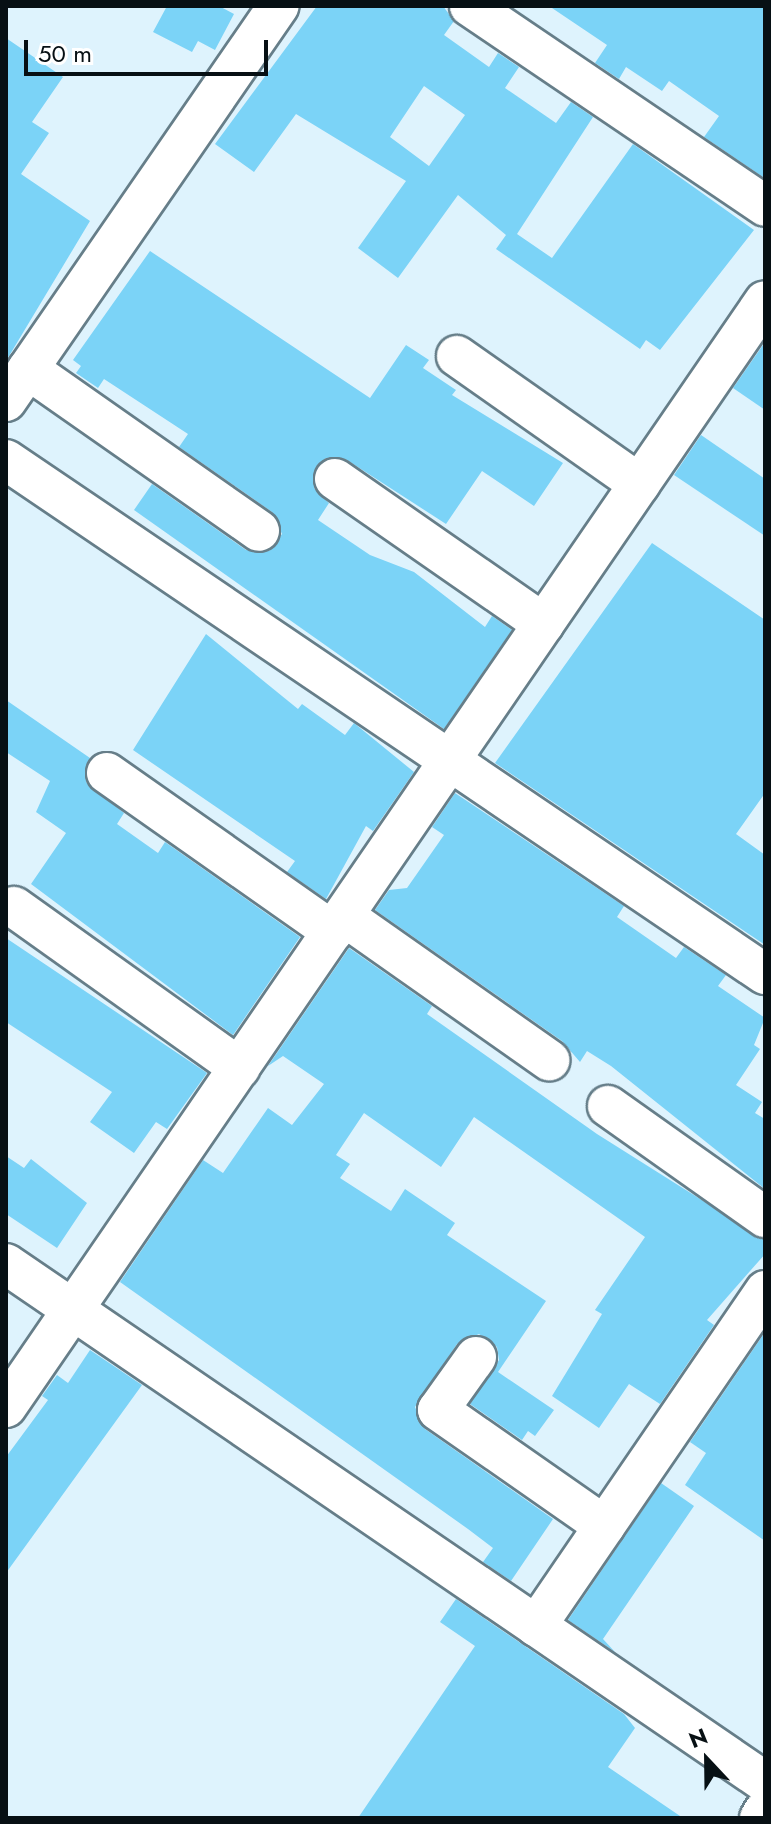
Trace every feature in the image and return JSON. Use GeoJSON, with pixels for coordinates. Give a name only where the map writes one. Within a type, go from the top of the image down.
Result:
{"type":"FeatureCollection","features":[{"type":"Feature","properties":{"kind":"street"},"geometry":{"type":"LineString","coordinates":[[259,531],[17,385],[279,6]]}},
{"type":"Feature","properties":{"kind":"street"},"geometry":{"type":"LineString","coordinates":[[470,6],[765,206]]}},
{"type":"Feature","properties":{"kind":"street"},"geometry":{"type":"LineString","coordinates":[[6,1407],[765,301]]}},
{"type":"Feature","properties":{"kind":"street"},"geometry":{"type":"LineString","coordinates":[[457,356],[639,484]]}},
{"type":"Feature","properties":{"kind":"street"},"geometry":{"type":"LineString","coordinates":[[6,460],[765,974]]}},
{"type":"Feature","properties":{"kind":"street"},"geometry":{"type":"LineString","coordinates":[[335,479],[544,624]]}},
{"type":"Feature","properties":{"kind":"street"},"geometry":{"type":"LineString","coordinates":[[107,773],[549,1060]]}},
{"type":"Feature","properties":{"kind":"street"},"geometry":{"type":"LineString","coordinates":[[14,907],[240,1068]]}},
{"type":"Feature","properties":{"kind":"street"},"geometry":{"type":"LineString","coordinates":[[608,1106],[765,1217]]}},
{"type":"Feature","properties":{"kind":"street"},"geometry":{"type":"LineString","coordinates":[[6,1264],[765,1782]]}},
{"type":"Feature","properties":{"kind":"street"},"geometry":{"type":"LineString","coordinates":[[536,1626],[765,1291]]}},
{"type":"Feature","properties":{"kind":"street"},"geometry":{"type":"LineString","coordinates":[[476,1357],[438,1410],[604,1526]]}},
{"type":"Feature","properties":{"kind":"street"},"geometry":{"type":"LineString","coordinates":[[760,1818],[765,1810]]}},
{"type":"Feature","properties":{"kind":"building"},"geometry":{"type":"Polygon","coordinates":[[[167,6],[219,6],[234,14],[215,50],[198,41],[192,52],[153,32],[167,6]]]}},
{"type":"Feature","properties":{"kind":"building"},"geometry":{"type":"Polygon","coordinates":[[[317,6],[443,6],[454,21],[444,35],[489,67],[498,53],[519,67],[505,88],[556,123],[571,102],[593,117],[517,234],[552,258],[633,144],[754,230],[660,350],[646,340],[640,349],[496,249],[506,235],[458,195],[398,278],[358,248],[406,181],[296,114],[254,172],[215,144],[317,6]],[[424,86],[390,137],[429,166],[465,115],[424,86]]]}},
{"type":"Feature","properties":{"kind":"building"},"geometry":{"type":"Polygon","coordinates":[[[549,6],[765,6],[763,177],[704,137],[719,116],[669,81],[662,91],[626,67],[619,79],[595,63],[607,45],[549,6]]]}},
{"type":"Feature","properties":{"kind":"building"},"geometry":{"type":"Polygon","coordinates":[[[6,38],[63,77],[32,122],[49,133],[21,174],[90,221],[6,361],[6,38]]]}},
{"type":"Feature","properties":{"kind":"building"},"geometry":{"type":"Polygon","coordinates":[[[150,251],[370,398],[406,345],[429,360],[423,368],[456,390],[452,395],[563,463],[534,506],[482,471],[446,524],[347,460],[326,458],[316,467],[314,488],[329,503],[318,520],[370,555],[414,572],[485,627],[492,616],[512,630],[444,729],[134,510],[152,484],[246,550],[269,551],[282,534],[272,512],[179,447],[188,434],[104,379],[98,388],[76,373],[81,366],[73,360],[150,251]]]}},
{"type":"Feature","properties":{"kind":"building"},"geometry":{"type":"Polygon","coordinates":[[[765,342],[765,410],[733,388],[765,342]]]}},
{"type":"Feature","properties":{"kind":"building"},"geometry":{"type":"Polygon","coordinates":[[[701,435],[765,479],[765,536],[674,475],[701,435]]]}},
{"type":"Feature","properties":{"kind":"building"},"geometry":{"type":"Polygon","coordinates":[[[652,543],[765,620],[765,793],[736,834],[765,855],[765,945],[495,763],[652,543]]]}},
{"type":"Feature","properties":{"kind":"building"},"geometry":{"type":"Polygon","coordinates":[[[206,634],[298,709],[302,704],[345,735],[354,723],[414,772],[373,831],[366,826],[326,899],[287,872],[295,861],[133,750],[206,634]]]}},
{"type":"Feature","properties":{"kind":"building"},"geometry":{"type":"Polygon","coordinates":[[[6,700],[90,758],[86,782],[124,813],[117,824],[158,853],[165,842],[300,937],[233,1035],[31,884],[66,833],[36,812],[50,781],[6,752],[6,700]]]}},
{"type":"Feature","properties":{"kind":"building"},"geometry":{"type":"Polygon","coordinates":[[[455,793],[624,906],[617,917],[676,958],[684,947],[726,975],[718,986],[765,1018],[754,1045],[760,1049],[736,1085],[762,1102],[755,1113],[765,1119],[765,1189],[611,1066],[587,1051],[580,1062],[562,1041],[375,910],[389,890],[407,888],[444,835],[432,827],[455,793]]]}},
{"type":"Feature","properties":{"kind":"building"},"geometry":{"type":"Polygon","coordinates":[[[6,938],[207,1073],[167,1129],[156,1122],[134,1153],[90,1122],[112,1092],[6,1022],[6,938]]]}},
{"type":"Feature","properties":{"kind":"building"},"geometry":{"type":"Polygon","coordinates":[[[349,948],[432,1006],[427,1014],[597,1134],[765,1240],[765,1254],[707,1320],[714,1325],[660,1404],[629,1384],[599,1428],[552,1396],[602,1314],[595,1310],[645,1237],[474,1117],[441,1167],[364,1113],[336,1155],[350,1164],[340,1178],[391,1211],[405,1189],[455,1223],[447,1235],[546,1301],[498,1372],[554,1410],[535,1436],[528,1431],[522,1440],[470,1404],[499,1360],[497,1347],[479,1334],[457,1344],[415,1407],[425,1429],[553,1519],[511,1581],[483,1562],[493,1548],[120,1282],[203,1160],[223,1173],[268,1108],[292,1125],[324,1084],[283,1056],[268,1066],[349,948]]]}},
{"type":"Feature","properties":{"kind":"building"},"geometry":{"type":"Polygon","coordinates":[[[6,1156],[24,1168],[31,1159],[87,1203],[57,1248],[6,1214],[6,1156]]]}},
{"type":"Feature","properties":{"kind":"building"},"geometry":{"type":"Polygon","coordinates":[[[765,1332],[765,1541],[685,1485],[706,1453],[690,1442],[765,1332]]]}},
{"type":"Feature","properties":{"kind":"building"},"geometry":{"type":"Polygon","coordinates":[[[90,1350],[142,1385],[6,1573],[6,1457],[48,1400],[42,1396],[57,1375],[68,1383],[90,1350]]]}},
{"type":"Feature","properties":{"kind":"building"},"geometry":{"type":"Polygon","coordinates":[[[661,1483],[694,1506],[603,1639],[615,1652],[568,1620],[661,1483]]]}},
{"type":"Feature","properties":{"kind":"building"},"geometry":{"type":"Polygon","coordinates":[[[456,1599],[624,1714],[635,1728],[608,1767],[683,1818],[358,1818],[475,1646],[440,1622],[456,1599]]]}}]}
